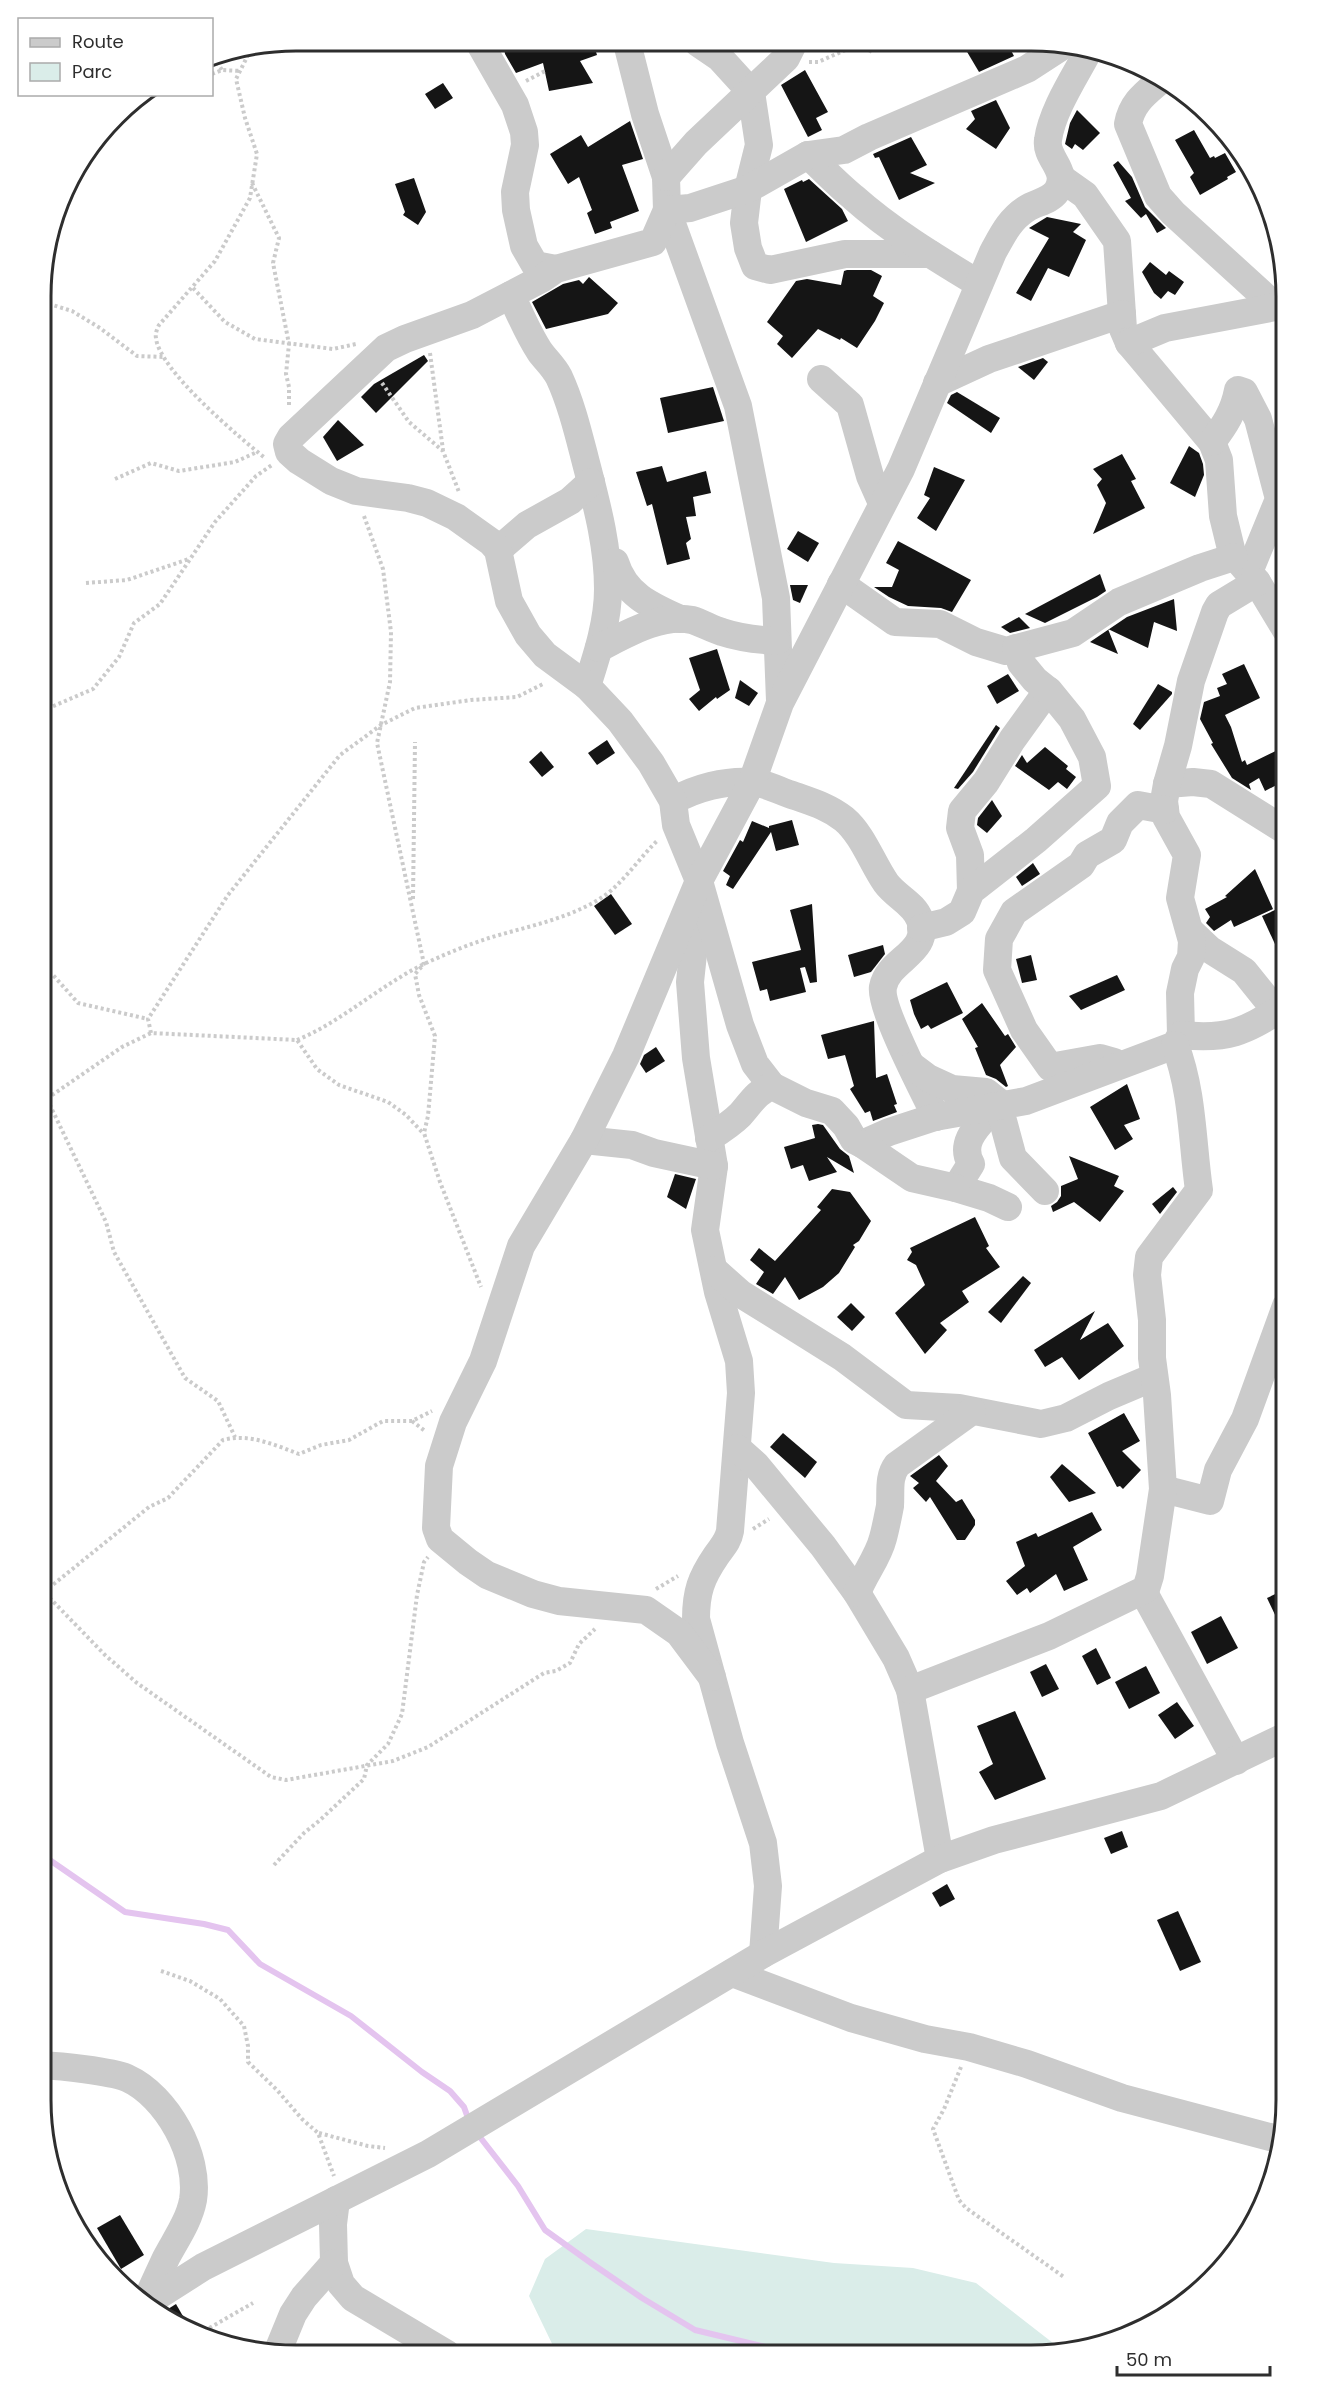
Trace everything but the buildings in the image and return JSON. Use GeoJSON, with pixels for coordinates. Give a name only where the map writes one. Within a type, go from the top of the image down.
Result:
{"type":"FeatureCollection","features":[{"type":"Feature","properties":{"kind":"street"},"geometry":{"type":"LineString","coordinates":[[484,51],[515,105],[524,132],[525,145],[515,192],[516,210],[524,246],[535,265],[556,269]]}},
{"type":"Feature","properties":{"kind":"street"},"geometry":{"type":"LineString","coordinates":[[629,51],[645,114],[666,177],[667,210],[738,406],[776,598],[780,703]]}},
{"type":"Feature","properties":{"kind":"street"},"geometry":{"type":"LineString","coordinates":[[710,51],[720,58],[752,92],[759,145],[748,189],[744,223],[755,266],[770,270],[845,254],[930,254]]}},
{"type":"Feature","properties":{"kind":"street"},"geometry":{"type":"LineString","coordinates":[[666,177],[696,143],[786,58],[790,51]]}},
{"type":"Feature","properties":{"kind":"street"},"geometry":{"type":"LineString","coordinates":[[667,210],[690,208],[748,189],[808,155],[844,150],[868,137],[1027,69],[1053,52]]}},
{"type":"Feature","properties":{"kind":"street"},"geometry":{"type":"LineString","coordinates":[[712,1677],[679,1633],[661,1618],[646,1610],[559,1601],[533,1594],[487,1575],[440,1539],[436,1528],[436,1512],[439,1466],[443,1447],[463,1398],[483,1361],[521,1246],[584,1140],[626,1056],[699,881],[752,782],[780,703],[901,469],[979,284],[1006,227],[1027,208],[1049,199],[1057,190],[1061,178],[1060,167],[1047,145],[1050,126],[1085,57]]}},
{"type":"Feature","properties":{"kind":"street"},"geometry":{"type":"LineString","coordinates":[[1155,85],[1135,102],[1128,124],[1158,196],[1173,213],[1276,301]]}},
{"type":"Feature","properties":{"kind":"street"},"geometry":{"type":"LineString","coordinates":[[808,155],[853,197],[930,254],[979,284]]}},
{"type":"Feature","properties":{"kind":"street"},"geometry":{"type":"LineString","coordinates":[[1061,178],[1085,195],[1117,241],[1123,329],[1130,343],[1212,442],[1219,460],[1223,516],[1247,570],[1276,615]]}},
{"type":"Feature","properties":{"kind":"street"},"geometry":{"type":"LineString","coordinates":[[667,210],[653,242],[556,269],[472,315],[405,339],[377,356],[291,437],[287,444],[289,452],[298,461],[331,481],[356,491],[427,503],[456,517],[498,550],[509,600],[517,618],[545,655],[587,686],[620,721],[635,741],[675,813],[699,881],[740,1025],[755,1064],[772,1086],[806,1103],[832,1111],[846,1126],[854,1140],[912,1178],[957,1188],[989,1198],[1008,1207]]}},
{"type":"Feature","properties":{"kind":"street"},"geometry":{"type":"LineString","coordinates":[[511,295],[529,334],[562,384],[573,416],[600,519],[607,560],[608,591],[599,648],[587,686]]}},
{"type":"Feature","properties":{"kind":"street"},"geometry":{"type":"LineString","coordinates":[[1130,343],[1165,328],[1276,306]]}},
{"type":"Feature","properties":{"kind":"street"},"geometry":{"type":"LineString","coordinates":[[938,383],[989,358],[1122,314]]}},
{"type":"Feature","properties":{"kind":"street"},"geometry":{"type":"LineString","coordinates":[[821,379],[850,405],[870,476],[882,503]]}},
{"type":"Feature","properties":{"kind":"street"},"geometry":{"type":"LineString","coordinates":[[1212,442],[1228,420],[1236,404],[1238,390],[1244,392],[1257,419],[1276,486]]}},
{"type":"Feature","properties":{"kind":"street"},"geometry":{"type":"LineString","coordinates":[[498,550],[527,525],[570,501],[591,483]]}},
{"type":"Feature","properties":{"kind":"street"},"geometry":{"type":"LineString","coordinates":[[910,1690],[1049,1636],[1146,1589],[1163,1490],[1147,1275],[1149,1257],[1199,1190],[1191,1108],[1180,1050],[1180,993],[1185,969],[1191,957],[1192,941],[1180,898],[1187,855],[1166,817],[1166,797],[1191,681],[1215,612],[1247,570],[1276,508]]}},
{"type":"Feature","properties":{"kind":"street"},"geometry":{"type":"LineString","coordinates":[[615,562],[620,579],[649,605],[680,619]]}},
{"type":"Feature","properties":{"kind":"street"},"geometry":{"type":"LineString","coordinates":[[841,584],[895,622],[940,624],[976,642],[1006,651],[1074,633],[1119,602],[1200,568],[1247,570]]}},
{"type":"Feature","properties":{"kind":"street"},"geometry":{"type":"LineString","coordinates":[[599,648],[640,626],[680,619],[691,620],[720,632],[752,640],[777,641]]}},
{"type":"Feature","properties":{"kind":"street"},"geometry":{"type":"LineString","coordinates":[[971,891],[1036,840],[1097,786],[1092,757],[1072,719],[1021,663],[1016,648]]}},
{"type":"Feature","properties":{"kind":"street"},"geometry":{"type":"LineString","coordinates":[[921,928],[946,922],[962,912],[971,891],[970,855],[960,828],[962,811],[986,782],[1012,740],[1048,690]]}},
{"type":"Feature","properties":{"kind":"street"},"geometry":{"type":"LineString","coordinates":[[675,813],[685,794],[716,785],[752,782],[820,804],[844,819],[887,884],[914,909],[921,928],[920,941],[913,952],[893,969],[883,986],[882,993],[892,1022],[936,1117]]}},
{"type":"Feature","properties":{"kind":"street"},"geometry":{"type":"LineString","coordinates":[[1125,1064],[1100,1058],[1050,1067],[1024,1030],[997,970],[999,939],[1014,912],[1081,865],[1087,855],[1113,840],[1120,823],[1138,805],[1166,797],[1193,782],[1211,784],[1276,825]]}},
{"type":"Feature","properties":{"kind":"street"},"geometry":{"type":"LineString","coordinates":[[699,881],[698,917],[690,982],[696,1058],[714,1166],[705,1230],[718,1292],[739,1361],[741,1393],[728,1541],[700,1582],[696,1597],[696,1618],[730,1743],[764,1843],[768,1886],[763,1954]]}},
{"type":"Feature","properties":{"kind":"street"},"geometry":{"type":"LineString","coordinates":[[1190,931],[1209,949],[1244,971],[1276,1003]]}},
{"type":"Feature","properties":{"kind":"street"},"geometry":{"type":"LineString","coordinates":[[862,1144],[889,1132],[936,1117],[1026,1101],[1125,1064],[1180,1050],[1209,1038],[1231,1035],[1276,1013]]}},
{"type":"Feature","properties":{"kind":"street"},"geometry":{"type":"LineString","coordinates":[[912,1066],[928,1078],[952,1089],[986,1092],[999,1106],[1012,1158],[1046,1191]]}},
{"type":"Feature","properties":{"kind":"street"},"geometry":{"type":"LineString","coordinates":[[709,1138],[730,1124],[751,1100],[772,1086]]}},
{"type":"Feature","properties":{"kind":"street"},"geometry":{"type":"LineString","coordinates":[[957,1188],[970,1164],[965,1154],[966,1146],[976,1129],[999,1106]]}},
{"type":"Feature","properties":{"kind":"street"},"geometry":{"type":"LineString","coordinates":[[584,1140],[632,1145],[654,1153],[714,1166]]}},
{"type":"Feature","properties":{"kind":"street"},"geometry":{"type":"LineString","coordinates":[[714,1270],[741,1294],[842,1357],[906,1405],[924,1404],[1041,1424],[1066,1418],[1154,1377]]}},
{"type":"Feature","properties":{"kind":"street"},"geometry":{"type":"LineString","coordinates":[[1163,1490],[1210,1501],[1218,1470],[1245,1419],[1276,1334]]}},
{"type":"Feature","properties":{"kind":"street"},"geometry":{"type":"LineString","coordinates":[[857,1593],[862,1579],[876,1559],[882,1541],[890,1506],[892,1472],[897,1465],[972,1411]]}},
{"type":"Feature","properties":{"kind":"street"},"geometry":{"type":"LineString","coordinates":[[737,1448],[756,1465],[793,1509],[857,1593],[896,1658],[910,1690],[940,1859]]}},
{"type":"Feature","properties":{"kind":"street"},"geometry":{"type":"LineString","coordinates":[[1143,1591],[1236,1761]]}},
{"type":"Feature","properties":{"kind":"street"},"geometry":{"type":"LineString","coordinates":[[153,2299],[203,2267],[472,2128],[763,1954],[940,1859],[994,1840],[1161,1796],[1276,1741]]}},
{"type":"Feature","properties":{"kind":"street"},"geometry":{"type":"LineString","coordinates":[[732,1972],[851,2018],[925,2039],[969,2047],[1027,2064],[1122,2098],[1273,2138]]}},
{"type":"Feature","properties":{"kind":"street"},"geometry":{"type":"LineString","coordinates":[[51,2067],[125,2077],[147,2090],[162,2105],[182,2139],[193,2170],[193,2200],[182,2229],[149,2296]]}},
{"type":"Feature","properties":{"kind":"street"},"geometry":{"type":"LineString","coordinates":[[336,2200],[333,2224],[334,2263],[341,2284],[353,2298],[432,2345]]}},
{"type":"Feature","properties":{"kind":"street"},"geometry":{"type":"LineString","coordinates":[[281,2344],[293,2314],[304,2297],[334,2263]]}},
{"type":"Feature","properties":{"kind":"path"},"geometry":{"type":"LineString","coordinates":[[51,707],[93,689],[119,657],[134,623],[160,604],[215,522],[256,476],[273,464],[198,398],[170,367],[155,336],[159,325],[193,288],[221,250],[250,198],[257,154],[245,118],[236,79],[248,56]]}},
{"type":"Feature","properties":{"kind":"path"},"geometry":{"type":"LineString","coordinates":[[218,64],[222,70]]}},
{"type":"Feature","properties":{"kind":"path"},"geometry":{"type":"LineString","coordinates":[[213,74],[222,70],[241,70]]}},
{"type":"Feature","properties":{"kind":"path"},"geometry":{"type":"LineString","coordinates":[[252,183],[279,238],[273,262],[289,344],[286,374],[290,387],[288,419],[291,437]]}},
{"type":"Feature","properties":{"kind":"path"},"geometry":{"type":"LineString","coordinates":[[193,288],[225,322],[255,339],[333,349],[348,344],[367,343],[377,356],[409,422],[443,451]]}},
{"type":"Feature","properties":{"kind":"path"},"geometry":{"type":"LineString","coordinates":[[51,304],[72,310],[137,356],[164,357]]}},
{"type":"Feature","properties":{"kind":"path"},"geometry":{"type":"LineString","coordinates":[[428,332],[443,451],[474,529]]}},
{"type":"Feature","properties":{"kind":"path"},"geometry":{"type":"LineString","coordinates":[[116,479],[151,463],[179,471],[235,462],[258,452]]}},
{"type":"Feature","properties":{"kind":"path"},"geometry":{"type":"LineString","coordinates":[[356,491],[383,569],[390,632],[390,682],[377,743],[424,964]]}},
{"type":"Feature","properties":{"kind":"path"},"geometry":{"type":"LineString","coordinates":[[86,583],[127,580],[189,559]]}},
{"type":"Feature","properties":{"kind":"path"},"geometry":{"type":"LineString","coordinates":[[152,1033],[148,1019],[228,895],[340,755],[381,725],[415,708],[471,700],[517,698],[547,682],[561,669]]}},
{"type":"Feature","properties":{"kind":"path"},"geometry":{"type":"LineString","coordinates":[[412,905],[414,742]]}},
{"type":"Feature","properties":{"kind":"path"},"geometry":{"type":"LineString","coordinates":[[51,1096],[122,1047],[152,1033],[297,1040],[312,1034],[381,987],[424,964],[490,938],[556,919],[605,895],[656,842],[675,813]]}},
{"type":"Feature","properties":{"kind":"path"},"geometry":{"type":"LineString","coordinates":[[423,1133],[428,1116],[435,1036],[417,984],[416,974],[424,964]]}},
{"type":"Feature","properties":{"kind":"path"},"geometry":{"type":"LineString","coordinates":[[51,975],[78,1003],[148,1019]]}},
{"type":"Feature","properties":{"kind":"path"},"geometry":{"type":"LineString","coordinates":[[297,1040],[317,1069],[339,1085],[388,1102],[406,1115],[423,1133],[495,1321]]}},
{"type":"Feature","properties":{"kind":"path"},"geometry":{"type":"LineString","coordinates":[[51,1107],[106,1222],[114,1252],[185,1378],[218,1401],[236,1437]]}},
{"type":"Feature","properties":{"kind":"path"},"geometry":{"type":"LineString","coordinates":[[51,1585],[149,1507],[168,1498],[223,1440],[236,1437],[265,1441],[299,1454],[321,1445],[349,1440],[383,1421],[412,1420],[463,1398]]}},
{"type":"Feature","properties":{"kind":"path"},"geometry":{"type":"LineString","coordinates":[[752,1530],[793,1509]]}},
{"type":"Feature","properties":{"kind":"path"},"geometry":{"type":"LineString","coordinates":[[274,1865],[304,1833],[364,1779],[367,1766],[388,1744],[402,1714],[417,1595],[424,1562],[440,1539]]}},
{"type":"Feature","properties":{"kind":"path"},"geometry":{"type":"LineString","coordinates":[[51,1599],[105,1655],[137,1683],[271,1777],[286,1780],[393,1761],[428,1747],[544,1673],[556,1671],[570,1663],[579,1644],[607,1618],[681,1574]]}},
{"type":"Feature","properties":{"kind":"path"},"geometry":{"type":"LineString","coordinates":[[161,1971],[190,1981],[220,1999],[244,2026],[248,2062],[271,2084],[302,2120],[318,2133],[368,2146],[392,2149]]}},
{"type":"Feature","properties":{"kind":"path"},"geometry":{"type":"LineString","coordinates":[[969,2047],[944,2109],[933,2129],[959,2200],[966,2208],[1064,2277]]}},
{"type":"Feature","properties":{"kind":"path"},"geometry":{"type":"LineString","coordinates":[[318,2133],[333,2170],[336,2200]]}},
{"type":"Feature","properties":{"kind":"path"},"geometry":{"type":"LineString","coordinates":[[208,2329],[253,2303]]}},
{"type":"Feature","properties":{"kind":"green space"},"geometry":{"type":"Polygon","coordinates":[[[586,2229],[834,2263],[913,2268],[976,2283],[1054,2344],[553,2345],[529,2296],[545,2259],[586,2229]]]}},
{"type":"Feature","properties":{"kind":"waterway"},"geometry":{"type":"LineString","coordinates":[[51,1861],[125,1912],[228,1930],[260,1964],[351,2016],[450,2091],[464,2107],[469,2121]]}},
{"type":"Feature","properties":{"kind":"waterway"},"geometry":{"type":"LineString","coordinates":[[476,2132],[518,2186],[545,2230],[642,2298],[695,2330],[757,2345]]}}]}
